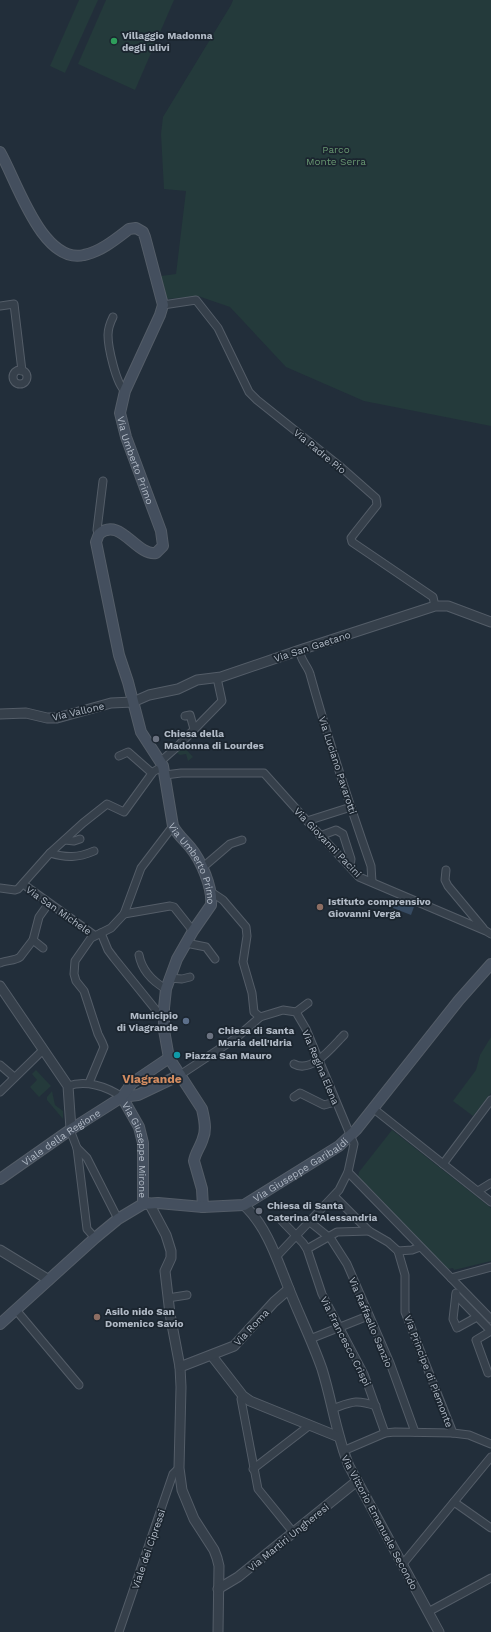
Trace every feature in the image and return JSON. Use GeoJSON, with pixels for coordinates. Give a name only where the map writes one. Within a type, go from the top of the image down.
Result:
{"type":"FeatureCollection","features":[{"type":"Feature","properties":{"kind":"main road"},"geometry":{"type":"LineString","coordinates":[[0,152],[11,174],[14,184],[40,231],[59,250],[70,255],[82,256],[92,253],[129,229],[136,228],[142,232],[145,237],[163,305]]}},
{"type":"Feature","properties":{"kind":"main road","name":"Via Umberto Primo"},"geometry":{"type":"LineString","coordinates":[[163,305],[160,315],[125,391],[120,406],[121,419],[126,437],[161,531],[163,546],[156,553],[147,553],[120,532],[106,530],[99,534],[96,542],[119,655],[128,682],[141,732],[163,768],[173,826],[196,854],[210,892],[211,905],[193,930],[177,959],[166,989],[164,1030],[169,1058]]}},
{"type":"Feature","properties":{"kind":"main road","name":"Via Giuseppe Garibaldi"},"geometry":{"type":"LineString","coordinates":[[146,1204],[158,1202],[204,1207],[244,1205],[340,1146],[352,1136],[459,1000],[491,964]]}},
{"type":"Feature","properties":{"kind":"main road"},"geometry":{"type":"LineString","coordinates":[[122,1097],[132,1083],[169,1058],[202,1109],[204,1119],[204,1137],[194,1157],[194,1161],[202,1189],[204,1207]]}},
{"type":"Feature","properties":{"kind":"main road"},"geometry":{"type":"LineString","coordinates":[[122,1097],[138,1095],[181,1076]]}},
{"type":"Feature","properties":{"kind":"main road","name":"Viale della Regione"},"geometry":{"type":"LineString","coordinates":[[0,1179],[72,1129],[122,1097]]}},
{"type":"Feature","properties":{"kind":"main road","name":"Via Giuseppe Mirone"},"geometry":{"type":"LineString","coordinates":[[122,1097],[139,1127],[143,1143],[146,1204]]}},
{"type":"Feature","properties":{"kind":"main road"},"geometry":{"type":"LineString","coordinates":[[0,1324],[118,1219],[146,1204]]}},
{"type":"Feature","properties":{"kind":"street","name":"Via Padre Pio"},"geometry":{"type":"LineString","coordinates":[[163,305],[196,300],[218,328],[250,392],[257,400],[342,468],[376,498],[377,505],[351,538],[352,542],[432,597],[435,606]]}},
{"type":"Feature","properties":{"kind":"street"},"geometry":{"type":"LineString","coordinates":[[0,306],[14,304],[22,371]]}},
{"type":"Feature","properties":{"kind":"street"},"geometry":{"type":"LineString","coordinates":[[113,317],[109,332],[110,344],[118,382],[121,388],[125,391]]}},
{"type":"Feature","properties":{"kind":"street"},"geometry":{"type":"LineString","coordinates":[[99,534],[97,530],[103,481]]}},
{"type":"Feature","properties":{"kind":"street","name":"Via San Gaetano"},"geometry":{"type":"LineString","coordinates":[[133,702],[149,696],[178,689],[198,680],[217,678],[435,606],[448,606],[491,622]]}},
{"type":"Feature","properties":{"kind":"street","name":"Via Luciano Pavarotti"},"geometry":{"type":"LineString","coordinates":[[300,650],[299,654],[309,671],[326,731],[371,866],[372,882]]}},
{"type":"Feature","properties":{"kind":"street"},"geometry":{"type":"LineString","coordinates":[[0,888],[15,890],[23,884],[50,853],[83,823],[107,804],[124,812],[152,772],[163,768],[178,746],[220,703],[217,678]]}},
{"type":"Feature","properties":{"kind":"street","name":"Via Vallone"},"geometry":{"type":"LineString","coordinates":[[0,714],[26,713],[47,718],[57,718],[111,703],[133,702]]}},
{"type":"Feature","properties":{"kind":"street"},"geometry":{"type":"LineString","coordinates":[[185,716],[190,715],[194,729]]}},
{"type":"Feature","properties":{"kind":"street"},"geometry":{"type":"LineString","coordinates":[[119,756],[128,752],[152,772]]}},
{"type":"Feature","properties":{"kind":"street","name":"Via Giovanni Pacini"},"geometry":{"type":"LineString","coordinates":[[163,768],[191,773],[264,772],[320,836],[359,877],[489,932]]}},
{"type":"Feature","properties":{"kind":"street"},"geometry":{"type":"LineString","coordinates":[[307,821],[351,807]]}},
{"type":"Feature","properties":{"kind":"street"},"geometry":{"type":"LineString","coordinates":[[89,1083],[104,1047],[98,1034],[84,991],[76,980],[74,969],[78,957],[91,938],[111,928],[124,914],[142,868],[173,826]]}},
{"type":"Feature","properties":{"kind":"street"},"geometry":{"type":"LineString","coordinates":[[320,836],[336,830],[343,834],[351,859],[350,867]]}},
{"type":"Feature","properties":{"kind":"street"},"geometry":{"type":"LineString","coordinates":[[65,840],[74,841],[80,839]]}},
{"type":"Feature","properties":{"kind":"street"},"geometry":{"type":"LineString","coordinates":[[202,868],[230,844],[242,840]]}},
{"type":"Feature","properties":{"kind":"street"},"geometry":{"type":"LineString","coordinates":[[50,853],[61,856],[78,857],[94,851]]}},
{"type":"Feature","properties":{"kind":"street"},"geometry":{"type":"LineString","coordinates":[[446,870],[445,880],[448,886],[473,917],[489,932]]}},
{"type":"Feature","properties":{"kind":"street","name":"Via San Michele"},"geometry":{"type":"LineString","coordinates":[[23,884],[98,934]]}},
{"type":"Feature","properties":{"kind":"street"},"geometry":{"type":"LineString","coordinates":[[210,892],[223,900],[246,927],[247,936],[243,962],[252,993],[254,1012],[260,1017]]}},
{"type":"Feature","properties":{"kind":"street"},"geometry":{"type":"LineString","coordinates":[[0,963],[7,960],[18,959],[33,940],[39,917],[50,903]]}},
{"type":"Feature","properties":{"kind":"street"},"geometry":{"type":"LineString","coordinates":[[124,914],[170,906],[174,907],[193,930]]}},
{"type":"Feature","properties":{"kind":"street"},"geometry":{"type":"LineString","coordinates":[[98,934],[111,954],[164,1020]]}},
{"type":"Feature","properties":{"kind":"street"},"geometry":{"type":"LineString","coordinates":[[33,940],[43,948]]}},
{"type":"Feature","properties":{"kind":"street"},"geometry":{"type":"LineString","coordinates":[[186,943],[206,947],[215,959]]}},
{"type":"Feature","properties":{"kind":"street"},"geometry":{"type":"LineString","coordinates":[[139,955],[144,969],[150,978],[166,989]]}},
{"type":"Feature","properties":{"kind":"street"},"geometry":{"type":"LineString","coordinates":[[169,978],[182,980],[190,977]]}},
{"type":"Feature","properties":{"kind":"street"},"geometry":{"type":"LineString","coordinates":[[0,986],[68,1086],[72,1135],[77,1148],[87,1229],[95,1238]]}},
{"type":"Feature","properties":{"kind":"street"},"geometry":{"type":"LineString","coordinates":[[181,1076],[236,1038],[260,1017],[283,1010],[296,1012],[308,1003]]}},
{"type":"Feature","properties":{"kind":"street","name":"Via Regina Elena"},"geometry":{"type":"LineString","coordinates":[[296,1012],[306,1029],[335,1102],[352,1136]]}},
{"type":"Feature","properties":{"kind":"street"},"geometry":{"type":"LineString","coordinates":[[294,1064],[299,1067],[319,1060],[344,1035]]}},
{"type":"Feature","properties":{"kind":"street"},"geometry":{"type":"LineString","coordinates":[[0,1092],[43,1050]]}},
{"type":"Feature","properties":{"kind":"street"},"geometry":{"type":"LineString","coordinates":[[0,1065],[14,1077]]}},
{"type":"Feature","properties":{"kind":"street"},"geometry":{"type":"LineString","coordinates":[[68,1086],[77,1083],[89,1083],[113,1090],[122,1097]]}},
{"type":"Feature","properties":{"kind":"street"},"geometry":{"type":"LineString","coordinates":[[294,1097],[300,1093],[324,1105],[335,1102]]}},
{"type":"Feature","properties":{"kind":"street"},"geometry":{"type":"LineString","coordinates":[[443,1164],[491,1100]]}},
{"type":"Feature","properties":{"kind":"street"},"geometry":{"type":"LineString","coordinates":[[374,1109],[491,1202]]}},
{"type":"Feature","properties":{"kind":"street"},"geometry":{"type":"LineString","coordinates":[[244,1205],[261,1225],[276,1257],[334,1196],[344,1181],[348,1172],[354,1144],[352,1136]]}},
{"type":"Feature","properties":{"kind":"street"},"geometry":{"type":"LineString","coordinates":[[77,1148],[87,1158],[118,1219]]}},
{"type":"Feature","properties":{"kind":"street"},"geometry":{"type":"LineString","coordinates":[[348,1172],[491,1319]]}},
{"type":"Feature","properties":{"kind":"street"},"geometry":{"type":"LineString","coordinates":[[478,1191],[491,1183]]}},
{"type":"Feature","properties":{"kind":"street"},"geometry":{"type":"LineString","coordinates":[[334,1196],[369,1231],[388,1242],[398,1251],[412,1250],[420,1247]]}},
{"type":"Feature","properties":{"kind":"street"},"geometry":{"type":"LineString","coordinates":[[146,1204],[160,1223],[171,1251],[171,1258],[165,1271],[175,1346],[180,1367],[180,1468],[182,1490],[189,1509],[217,1558],[218,1632]]}},
{"type":"Feature","properties":{"kind":"street"},"geometry":{"type":"LineString","coordinates":[[282,1221],[307,1248],[337,1232],[369,1231]]}},
{"type":"Feature","properties":{"kind":"street","name":"Via Raffaello Sanzio"},"geometry":{"type":"LineString","coordinates":[[310,1222],[327,1238],[331,1239],[347,1264],[368,1316],[390,1364],[415,1432]]}},
{"type":"Feature","properties":{"kind":"street","name":"Via Francesco Crispi"},"geometry":{"type":"LineString","coordinates":[[307,1248],[322,1294],[364,1374],[385,1433]]}},
{"type":"Feature","properties":{"kind":"street"},"geometry":{"type":"LineString","coordinates":[[0,1250],[49,1280]]}},
{"type":"Feature","properties":{"kind":"street","name":"Via Principe di Piemonte"},"geometry":{"type":"LineString","coordinates":[[398,1251],[405,1274],[405,1312],[453,1433]]}},
{"type":"Feature","properties":{"kind":"street","name":"Via Vittorio Emanuele Secondo"},"geometry":{"type":"LineString","coordinates":[[276,1257],[322,1369],[343,1451],[357,1481],[439,1632]]}},
{"type":"Feature","properties":{"kind":"street"},"geometry":{"type":"LineString","coordinates":[[453,1280],[491,1267]]}},
{"type":"Feature","properties":{"kind":"street"},"geometry":{"type":"LineString","coordinates":[[453,1280],[456,1295],[453,1319],[457,1328],[477,1317]]}},
{"type":"Feature","properties":{"kind":"street","name":"Via Roma"},"geometry":{"type":"LineString","coordinates":[[180,1367],[212,1356],[240,1342],[274,1302],[289,1289]]}},
{"type":"Feature","properties":{"kind":"street"},"geometry":{"type":"LineString","coordinates":[[168,1298],[186,1295]]}},
{"type":"Feature","properties":{"kind":"street"},"geometry":{"type":"LineString","coordinates":[[456,1295],[491,1332],[476,1340],[488,1373]]}},
{"type":"Feature","properties":{"kind":"street"},"geometry":{"type":"LineString","coordinates":[[16,1310],[79,1385]]}},
{"type":"Feature","properties":{"kind":"street"},"geometry":{"type":"LineString","coordinates":[[310,1339],[368,1316]]}},
{"type":"Feature","properties":{"kind":"street"},"geometry":{"type":"LineString","coordinates":[[212,1356],[243,1396],[250,1401],[339,1437]]}},
{"type":"Feature","properties":{"kind":"street"},"geometry":{"type":"LineString","coordinates":[[243,1396],[241,1399],[253,1469],[258,1489],[293,1532]]}},
{"type":"Feature","properties":{"kind":"street"},"geometry":{"type":"LineString","coordinates":[[332,1409],[353,1401],[364,1402],[376,1406]]}},
{"type":"Feature","properties":{"kind":"street"},"geometry":{"type":"LineString","coordinates":[[253,1469],[310,1425]]}},
{"type":"Feature","properties":{"kind":"street"},"geometry":{"type":"LineString","coordinates":[[343,1451],[385,1433],[395,1432],[453,1433],[469,1435],[491,1444]]}},
{"type":"Feature","properties":{"kind":"street"},"geometry":{"type":"LineString","coordinates":[[402,1565],[491,1457]]}},
{"type":"Feature","properties":{"kind":"street","name":"Viale dei Cipressi"},"geometry":{"type":"LineString","coordinates":[[119,1632],[173,1474],[180,1468]]}},
{"type":"Feature","properties":{"kind":"street","name":"Via Martiri Ungheresi"},"geometry":{"type":"LineString","coordinates":[[218,1590],[238,1577],[357,1481]]}},
{"type":"Feature","properties":{"kind":"street"},"geometry":{"type":"LineString","coordinates":[[454,1502],[491,1528]]}},
{"type":"Feature","properties":{"kind":"street"},"geometry":{"type":"LineString","coordinates":[[428,1612],[491,1578]]}},
{"type":"Feature","properties":{"kind":"green space"},"geometry":{"type":"Polygon","coordinates":[[[79,0],[98,0],[65,73],[50,66],[79,0]]]}},
{"type":"Feature","properties":{"kind":"green space"},"geometry":{"type":"Polygon","coordinates":[[[106,0],[174,0],[135,90],[78,64],[106,0]]]}},
{"type":"Feature","properties":{"kind":"green space","name":"Parco Monte Serra"},"geometry":{"type":"Polygon","coordinates":[[[233,0],[491,0],[491,426],[364,401],[286,367],[230,307],[198,296],[167,299],[161,276],[176,274],[186,191],[164,189],[161,134],[163,117],[233,0]]]}},
{"type":"Feature","properties":{"kind":"green space"},"geometry":{"type":"Polygon","coordinates":[[[183,746],[193,757],[188,761],[186,754],[180,755],[177,753],[183,746]]]}},
{"type":"Feature","properties":{"kind":"green space"},"geometry":{"type":"Polygon","coordinates":[[[491,1037],[491,1093],[473,1116],[453,1101],[476,1070],[480,1055],[491,1037]]]}},
{"type":"Feature","properties":{"kind":"green space"},"geometry":{"type":"Polygon","coordinates":[[[36,1070],[51,1086],[39,1097],[30,1087],[37,1080],[32,1074],[36,1070]]]}},
{"type":"Feature","properties":{"kind":"green space"},"geometry":{"type":"Polygon","coordinates":[[[52,1091],[55,1105],[63,1111],[63,1119],[47,1100],[47,1097],[52,1091]]]}},
{"type":"Feature","properties":{"kind":"green space"},"geometry":{"type":"Polygon","coordinates":[[[392,1130],[491,1208],[491,1261],[454,1270],[453,1268],[448,1269],[358,1176],[359,1172],[392,1130]]]}},
{"type":"Feature","properties":{"kind":"water"},"geometry":{"type":"Polygon","coordinates":[[[396,900],[414,907],[411,915],[393,908],[396,900]]]}},
{"type":"Feature","properties":{"kind":"place","name":"Villaggio Madonna degli ulivi"},"geometry":{"type":"Point","coordinates":[114,41]}},
{"type":"Feature","properties":{"kind":"place","name":"Chiesa della Madonna di Lourdes"},"geometry":{"type":"Point","coordinates":[156,739]}},
{"type":"Feature","properties":{"kind":"place","name":"Istituto comprensivo Giovanni Verga"},"geometry":{"type":"Point","coordinates":[320,907]}},
{"type":"Feature","properties":{"kind":"place","name":"Municipio di Viagrande"},"geometry":{"type":"Point","coordinates":[186,1021]}},
{"type":"Feature","properties":{"kind":"place","name":"Chiesa di Santa Maria dell'Idria"},"geometry":{"type":"Point","coordinates":[210,1036]}},
{"type":"Feature","properties":{"kind":"place","name":"Piazza San Mauro"},"geometry":{"type":"Point","coordinates":[177,1055]}},
{"type":"Feature","properties":{"kind":"place","name":"Chiesa di Santa Caterina d'Alessandria"},"geometry":{"type":"Point","coordinates":[259,1211]}},
{"type":"Feature","properties":{"kind":"place","name":"Asilo nido San Domenico Savio"},"geometry":{"type":"Point","coordinates":[97,1317]}},
{"type":"Feature","properties":{"kind":"district","name":"Viagrande"},"geometry":{"type":"Point","coordinates":[152,1079]}}]}
